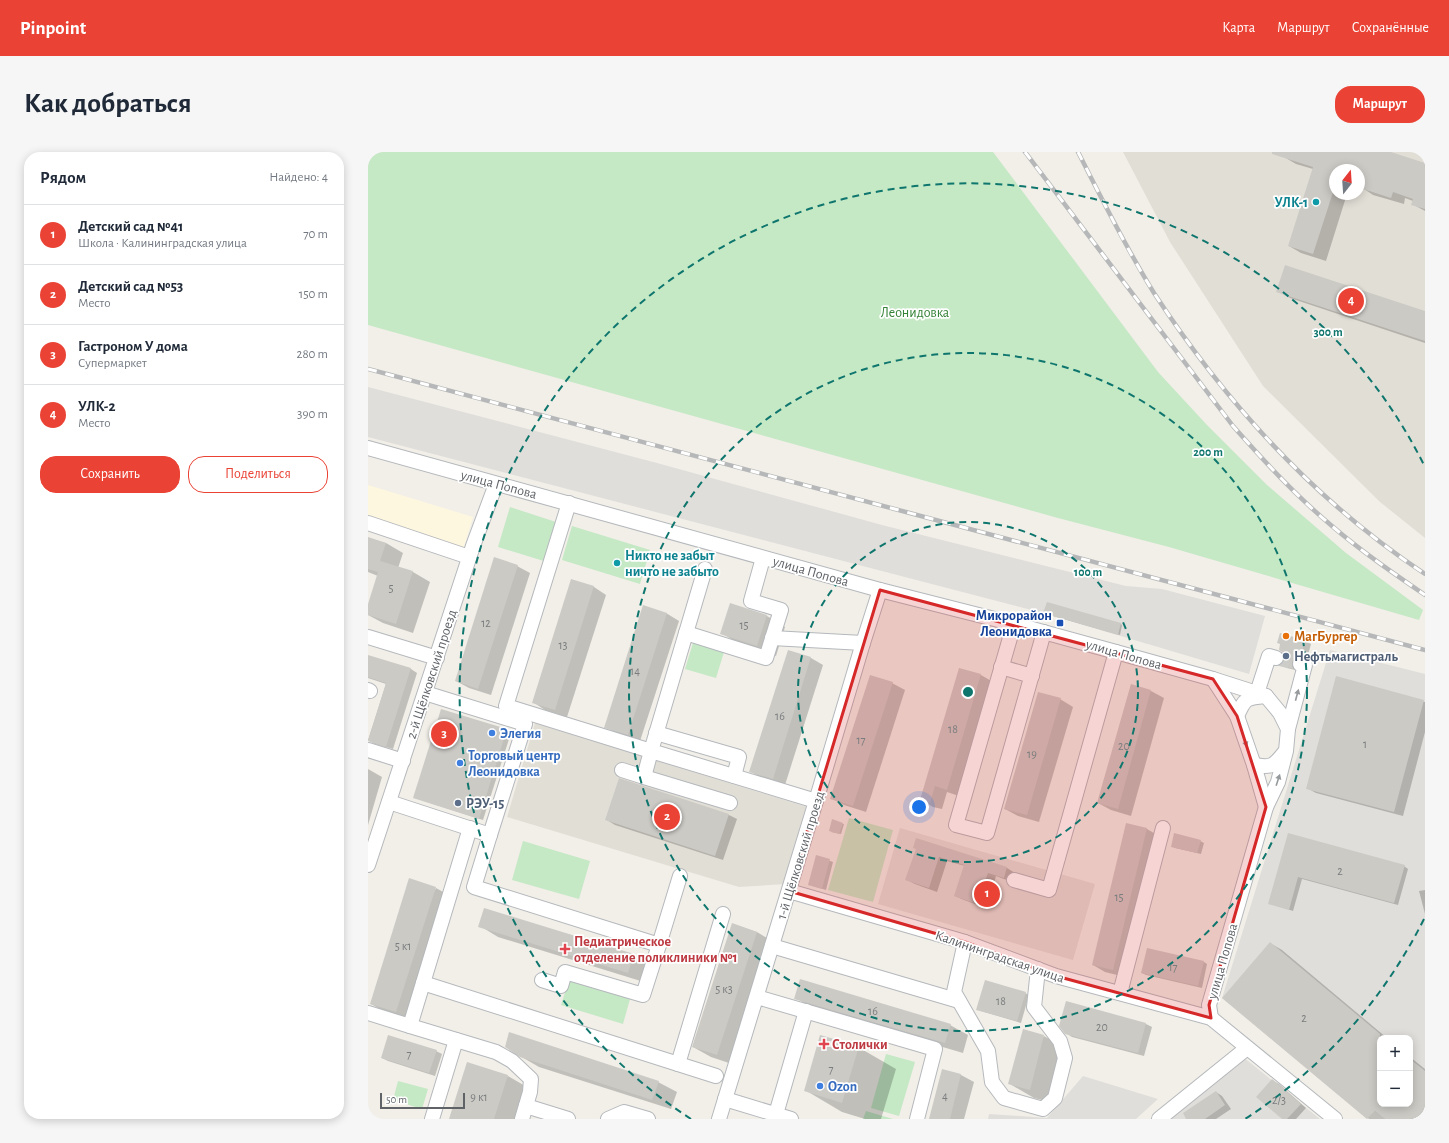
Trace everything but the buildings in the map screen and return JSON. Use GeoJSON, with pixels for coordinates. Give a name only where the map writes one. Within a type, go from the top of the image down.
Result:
{"type":"FeatureCollection","features":[{"type":"Feature","properties":{"kind":"street","name":"улица Попова"},"geometry":{"type":"LineString","coordinates":[[368,448],[880,590],[1044,632],[1213,679],[1261,695]]}},
{"type":"Feature","properties":{"kind":"street","name":"2-й Щёлковский проезд"},"geometry":{"type":"LineString","coordinates":[[368,865],[469,557],[496,484]]}},
{"type":"Feature","properties":{"kind":"street"},"geometry":{"type":"LineString","coordinates":[[569,504],[506,706],[816,801]]}},
{"type":"Feature","properties":{"kind":"street"},"geometry":{"type":"LineString","coordinates":[[368,523],[469,557]]}},
{"type":"Feature","properties":{"kind":"street"},"geometry":{"type":"LineString","coordinates":[[686,633],[766,658],[781,610],[751,601],[763,558]]}},
{"type":"Feature","properties":{"kind":"street"},"geometry":{"type":"LineString","coordinates":[[644,776],[705,569]]}},
{"type":"Feature","properties":{"kind":"street","name":"1-й Щёлковский проезд"},"geometry":{"type":"LineString","coordinates":[[719,1119],[880,590]]}},
{"type":"Feature","properties":{"kind":"street"},"geometry":{"type":"LineString","coordinates":[[1014,624],[956,824],[987,833],[1044,632]]}},
{"type":"Feature","properties":{"kind":"street"},"geometry":{"type":"LineString","coordinates":[[368,636],[437,658]]}},
{"type":"Feature","properties":{"kind":"street"},"geometry":{"type":"LineString","coordinates":[[772,638],[863,643]]}},
{"type":"Feature","properties":{"kind":"street"},"geometry":{"type":"LineString","coordinates":[[1014,880],[1049,890],[1116,652]]}},
{"type":"Feature","properties":{"kind":"street"},"geometry":{"type":"LineString","coordinates":[[1261,695],[1269,656],[1276,658]]}},
{"type":"Feature","properties":{"kind":"street"},"geometry":{"type":"LineString","coordinates":[[1254,765],[1265,767],[1276,764],[1286,751],[1288,730],[1305,665],[1300,664]]}},
{"type":"Feature","properties":{"kind":"street"},"geometry":{"type":"LineString","coordinates":[[1001,667],[1032,676]]}},
{"type":"Feature","properties":{"kind":"street"},"geometry":{"type":"LineString","coordinates":[[1213,679],[1237,716],[1254,765],[1266,807]]}},
{"type":"Feature","properties":{"kind":"street"},"geometry":{"type":"LineString","coordinates":[[425,693],[525,724],[474,887],[659,945]]}},
{"type":"Feature","properties":{"kind":"street"},"geometry":{"type":"LineString","coordinates":[[1237,716],[1242,703],[1250,698],[1261,695]]}},
{"type":"Feature","properties":{"kind":"street"},"geometry":{"type":"LineString","coordinates":[[1261,695],[1280,713],[1288,730]]}},
{"type":"Feature","properties":{"kind":"street"},"geometry":{"type":"LineString","coordinates":[[656,733],[739,757],[734,776]]}},
{"type":"Feature","properties":{"kind":"street"},"geometry":{"type":"LineString","coordinates":[[368,750],[403,760]]}},
{"type":"Feature","properties":{"kind":"street","name":"улица Попова"},"geometry":{"type":"LineString","coordinates":[[1211,1018],[1209,1005],[1266,807],[1278,782],[1286,751]]}},
{"type":"Feature","properties":{"kind":"street"},"geometry":{"type":"LineString","coordinates":[[622,770],[730,803]]}},
{"type":"Feature","properties":{"kind":"street"},"geometry":{"type":"LineString","coordinates":[[389,802],[490,835]]}},
{"type":"Feature","properties":{"kind":"street"},"geometry":{"type":"LineString","coordinates":[[410,1026],[470,828]]}},
{"type":"Feature","properties":{"kind":"street"},"geometry":{"type":"LineString","coordinates":[[1120,993],[1163,828]]}},
{"type":"Feature","properties":{"kind":"street"},"geometry":{"type":"LineString","coordinates":[[542,980],[561,986],[566,972],[643,995],[680,876]]}},
{"type":"Feature","properties":{"kind":"street","name":"Калининградская улица"},"geometry":{"type":"LineString","coordinates":[[789,891],[965,942],[1056,976],[1211,1018]]}},
{"type":"Feature","properties":{"kind":"street"},"geometry":{"type":"LineString","coordinates":[[678,1064],[724,914]]}},
{"type":"Feature","properties":{"kind":"street"},"geometry":{"type":"LineString","coordinates":[[965,942],[954,992],[988,1051],[992,1082],[1004,1098],[1043,1109],[1054,1098],[1065,1058],[1060,1041],[1034,1007],[1038,969]]}},
{"type":"Feature","properties":{"kind":"street"},"geometry":{"type":"LineString","coordinates":[[772,946],[959,1001]]}},
{"type":"Feature","properties":{"kind":"street"},"geometry":{"type":"LineString","coordinates":[[423,983],[716,1076]]}},
{"type":"Feature","properties":{"kind":"street"},"geometry":{"type":"LineString","coordinates":[[757,997],[935,1049],[917,1119]]}},
{"type":"Feature","properties":{"kind":"street"},"geometry":{"type":"LineString","coordinates":[[776,1114],[806,1011]]}},
{"type":"Feature","properties":{"kind":"street"},"geometry":{"type":"LineString","coordinates":[[368,1013],[496,1052],[512,1061],[531,1080],[532,1084],[524,1112],[568,1119]]}},
{"type":"Feature","properties":{"kind":"street"},"geometry":{"type":"LineString","coordinates":[[1211,1018],[1335,1119]]}},
{"type":"Feature","properties":{"kind":"street"},"geometry":{"type":"LineString","coordinates":[[432,1119],[456,1040]]}},
{"type":"Feature","properties":{"kind":"street"},"geometry":{"type":"LineString","coordinates":[[1158,1119],[1247,1048]]}},
{"type":"Feature","properties":{"kind":"street"},"geometry":{"type":"LineString","coordinates":[[725,1099],[791,1119]]}},
{"type":"Feature","properties":{"kind":"street"},"geometry":{"type":"LineString","coordinates":[[608,1119],[624,1112],[648,1119]]}},
{"type":"Feature","properties":{"kind":"highlighted area"},"geometry":{"type":"Polygon","coordinates":[[[880,590],[1213,679],[1237,716],[1266,807],[1209,1005],[1211,1018],[1056,976],[965,942],[789,891],[880,590]]]}},
{"type":"Feature","properties":{"kind":"shaded area"},"geometry":{"type":"Polygon","coordinates":[[[1123,152],[1425,152],[1425,538],[1380,502],[1263,386],[1170,242],[1123,152]]]}},
{"type":"Feature","properties":{"kind":"shaded area"},"geometry":{"type":"Polygon","coordinates":[[[368,387],[657,463],[882,525],[1126,586],[1162,589],[1265,616],[1249,674],[1043,613],[368,437],[368,387]]]}},
{"type":"Feature","properties":{"kind":"shaded area"},"geometry":{"type":"Polygon","coordinates":[[[368,485],[473,517],[463,550],[368,520],[368,485]]]}},
{"type":"Feature","properties":{"kind":"shaded area"},"geometry":{"type":"Polygon","coordinates":[[[1330,650],[1425,674],[1425,1119],[1385,1119],[1375,1111],[1367,1119],[1222,998],[1330,650]]]}},
{"type":"Feature","properties":{"kind":"shaded area"},"geometry":{"type":"Polygon","coordinates":[[[535,723],[807,807],[786,884],[739,887],[507,817],[535,723]]]}},
{"type":"Feature","properties":{"kind":"shaded area"},"geometry":{"type":"Polygon","coordinates":[[[900,828],[1095,884],[1073,960],[878,904],[900,828]]]}},
{"type":"Feature","properties":{"kind":"shaded area"},"geometry":{"type":"Polygon","coordinates":[[[1243,1057],[1320,1119],[1167,1119],[1243,1057]]]}},
{"type":"Feature","properties":{"kind":"shaded area"},"geometry":{"type":"Polygon","coordinates":[[[1083,1076],[1158,1099],[1136,1119],[988,1119],[989,1114],[1047,1118],[1083,1076]]]}},
{"type":"Feature","properties":{"kind":"green space","name":"Леонидовка"},"geometry":{"type":"Polygon","coordinates":[[[368,152],[993,152],[1158,372],[1207,425],[1267,485],[1346,553],[1423,610],[1419,620],[1169,547],[1058,518],[368,325],[368,152]]]}},
{"type":"Feature","properties":{"kind":"green space"},"geometry":{"type":"Polygon","coordinates":[[[510,507],[559,523],[547,562],[498,547],[510,507]]]}},
{"type":"Feature","properties":{"kind":"green space"},"geometry":{"type":"Polygon","coordinates":[[[572,526],[650,550],[640,584],[562,560],[572,526]]]}},
{"type":"Feature","properties":{"kind":"green space"},"geometry":{"type":"Polygon","coordinates":[[[693,643],[724,652],[716,678],[685,669],[693,643]]]}},
{"type":"Feature","properties":{"kind":"green space"},"geometry":{"type":"Polygon","coordinates":[[[849,818],[893,830],[873,902],[828,890],[849,818]]]}},
{"type":"Feature","properties":{"kind":"green space"},"geometry":{"type":"Polygon","coordinates":[[[523,841],[590,861],[579,899],[512,880],[523,841]]]}},
{"type":"Feature","properties":{"kind":"green space"},"geometry":{"type":"Polygon","coordinates":[[[569,980],[630,999],[623,1024],[561,1005],[569,980]]]}},
{"type":"Feature","properties":{"kind":"green space"},"geometry":{"type":"Polygon","coordinates":[[[886,1054],[915,1062],[899,1116],[871,1108],[886,1054]]]}},
{"type":"Feature","properties":{"kind":"green space"},"geometry":{"type":"Polygon","coordinates":[[[398,1081],[428,1089],[422,1109],[393,1100],[398,1081]]]}},
{"type":"Feature","properties":{"kind":"green space"},"geometry":{"type":"Polygon","coordinates":[[[866,1111],[893,1119],[863,1119],[866,1111]]]}},
{"type":"Feature","properties":{"kind":"tunnel"},"geometry":{"type":"LineString","coordinates":[[1276,658],[1300,664]]}},
{"type":"Feature","properties":{"kind":"railway"},"geometry":{"type":"LineString","coordinates":[[1025,152],[1233,426],[1281,478],[1319,515],[1366,553],[1425,595]]}},
{"type":"Feature","properties":{"kind":"railway"},"geometry":{"type":"LineString","coordinates":[[1078,152],[1124,241],[1154,293],[1211,373],[1242,411],[1275,447],[1346,515],[1425,574]]}},
{"type":"Feature","properties":{"kind":"railway"},"geometry":{"type":"LineString","coordinates":[[368,369],[1425,650]]}},
{"type":"Feature","properties":{"kind":"place","name":"УЛК-1"},"geometry":{"type":"Point","coordinates":[1316,202]}},
{"type":"Feature","properties":{"kind":"place","name":"УЛК-2"},"geometry":{"type":"Point","coordinates":[1351,301]}},
{"type":"Feature","properties":{"kind":"place","name":"Никто не забыт ничто не забыто"},"geometry":{"type":"Point","coordinates":[617,563]}},
{"type":"Feature","properties":{"kind":"place","name":"Микрорайон Леонидовка"},"geometry":{"type":"Point","coordinates":[1060,623]}},
{"type":"Feature","properties":{"kind":"place","name":"МагБургер"},"geometry":{"type":"Point","coordinates":[1286,636]}},
{"type":"Feature","properties":{"kind":"place","name":"Нефтьмагистраль"},"geometry":{"type":"Point","coordinates":[1286,656]}},
{"type":"Feature","properties":{"kind":"place","name":"Элегия"},"geometry":{"type":"Point","coordinates":[492,733]}},
{"type":"Feature","properties":{"kind":"place","name":"Гастроном У дома"},"geometry":{"type":"Point","coordinates":[444,734]}},
{"type":"Feature","properties":{"kind":"place","name":"Торговый центр Леонидовка"},"geometry":{"type":"Point","coordinates":[460,763]}},
{"type":"Feature","properties":{"kind":"place","name":"РЭУ-15"},"geometry":{"type":"Point","coordinates":[458,803]}},
{"type":"Feature","properties":{"kind":"place","name":"Детский сад №53"},"geometry":{"type":"Point","coordinates":[667,817]}},
{"type":"Feature","properties":{"kind":"place","name":"Детский сад №41"},"geometry":{"type":"Point","coordinates":[987,894]}},
{"type":"Feature","properties":{"kind":"place","name":"Педиатрическое отделение поликлиники №1"},"geometry":{"type":"Point","coordinates":[565,949]}},
{"type":"Feature","properties":{"kind":"place","name":"Столички"},"geometry":{"type":"Point","coordinates":[824,1044]}},
{"type":"Feature","properties":{"kind":"place","name":"Ozon"},"geometry":{"type":"Point","coordinates":[820,1086]}}]}
